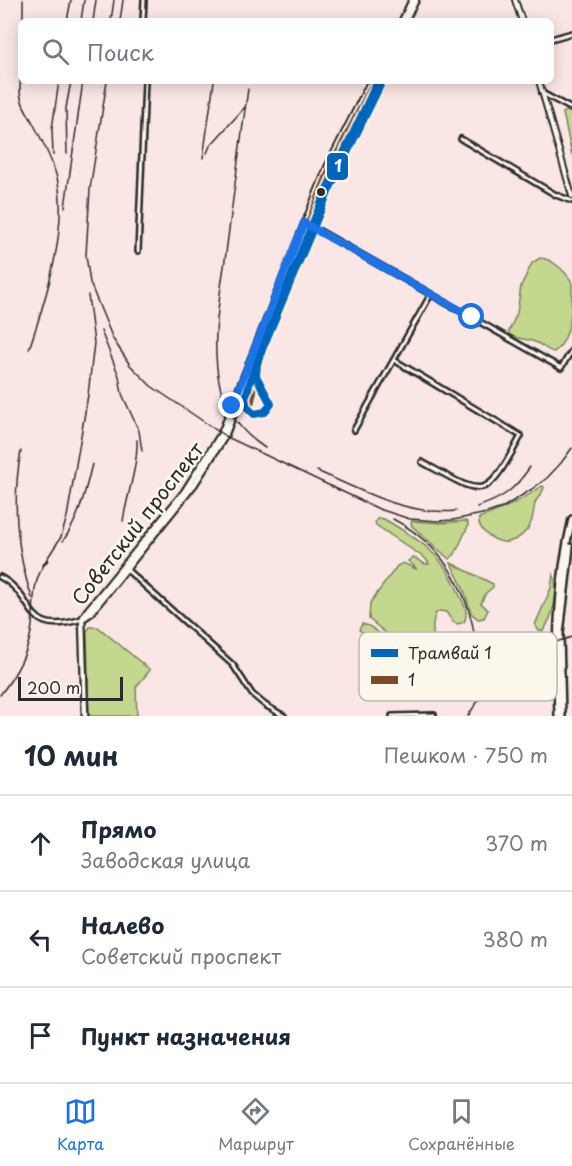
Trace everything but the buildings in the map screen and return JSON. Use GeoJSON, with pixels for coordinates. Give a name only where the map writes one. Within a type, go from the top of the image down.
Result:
{"type":"FeatureCollection","features":[{"type":"Feature","properties":{"kind":"main road"},"geometry":{"type":"LineString","coordinates":[[405,18],[414,0]]}},
{"type":"Feature","properties":{"kind":"main road","name":"Советский проспект"},"geometry":{"type":"LineString","coordinates":[[82,620],[90,614],[184,492],[221,434],[335,150],[371,84]]}},
{"type":"Feature","properties":{"kind":"main road"},"geometry":{"type":"LineString","coordinates":[[556,632],[564,561],[572,519]]}},
{"type":"Feature","properties":{"kind":"main road"},"geometry":{"type":"LineString","coordinates":[[560,716],[560,634],[572,535]]}},
{"type":"Feature","properties":{"kind":"main road"},"geometry":{"type":"LineString","coordinates":[[82,620],[85,716]]}},
{"type":"Feature","properties":{"kind":"main road"},"geometry":{"type":"LineString","coordinates":[[557,655],[560,716]]}},
{"type":"Feature","properties":{"kind":"street"},"geometry":{"type":"LineString","coordinates":[[143,18],[144,0]]}},
{"type":"Feature","properties":{"kind":"street"},"geometry":{"type":"LineString","coordinates":[[515,0],[521,18]]}},
{"type":"Feature","properties":{"kind":"street"},"geometry":{"type":"LineString","coordinates":[[554,38],[572,33]]}},
{"type":"Feature","properties":{"kind":"street"},"geometry":{"type":"LineString","coordinates":[[138,251],[145,84]]}},
{"type":"Feature","properties":{"kind":"street"},"geometry":{"type":"LineString","coordinates":[[540,84],[572,196]]}},
{"type":"Feature","properties":{"kind":"street"},"geometry":{"type":"LineString","coordinates":[[542,93],[572,109]]}},
{"type":"Feature","properties":{"kind":"street"},"geometry":{"type":"LineString","coordinates":[[461,139],[556,195],[572,201]]}},
{"type":"Feature","properties":{"kind":"street"},"geometry":{"type":"LineString","coordinates":[[306,224],[561,368],[572,350]]}},
{"type":"Feature","properties":{"kind":"street"},"geometry":{"type":"LineString","coordinates":[[354,430],[431,294]]}},
{"type":"Feature","properties":{"kind":"street"},"geometry":{"type":"LineString","coordinates":[[394,360],[521,436],[500,473],[493,482],[482,488],[468,486],[422,462]]}},
{"type":"Feature","properties":{"kind":"street"},"geometry":{"type":"LineString","coordinates":[[124,568],[233,664],[252,694],[284,716]]}},
{"type":"Feature","properties":{"kind":"street"},"geometry":{"type":"LineString","coordinates":[[0,577],[42,622],[55,624],[82,620]]}},
{"type":"Feature","properties":{"kind":"street"},"geometry":{"type":"LineString","coordinates":[[392,716],[434,715]]}},
{"type":"Feature","properties":{"kind":"green space"},"geometry":{"type":"Polygon","coordinates":[[[566,111],[572,113],[572,155],[563,113],[566,111]]]}},
{"type":"Feature","properties":{"kind":"green space"},"geometry":{"type":"Polygon","coordinates":[[[540,258],[558,266],[572,282],[568,330],[560,346],[554,352],[535,342],[509,334],[517,313],[521,286],[532,263],[540,258]]]}},
{"type":"Feature","properties":{"kind":"green space"},"geometry":{"type":"Polygon","coordinates":[[[542,486],[544,487],[535,503],[531,523],[520,537],[503,542],[490,537],[480,527],[479,518],[512,504],[542,486]]]}},
{"type":"Feature","properties":{"kind":"green space"},"geometry":{"type":"Polygon","coordinates":[[[378,518],[384,519],[420,542],[439,559],[454,582],[465,609],[464,622],[458,624],[453,622],[446,612],[440,611],[436,613],[433,620],[433,632],[384,632],[369,619],[370,603],[397,566],[403,563],[416,569],[408,561],[413,557],[429,564],[426,559],[376,525],[378,518]]]}},
{"type":"Feature","properties":{"kind":"green space"},"geometry":{"type":"Polygon","coordinates":[[[412,521],[441,523],[465,521],[468,522],[468,526],[455,554],[449,559],[412,526],[412,521]]]}},
{"type":"Feature","properties":{"kind":"green space"},"geometry":{"type":"Polygon","coordinates":[[[451,563],[493,584],[481,603],[488,610],[484,618],[478,619],[471,613],[464,590],[451,563]]]}},
{"type":"Feature","properties":{"kind":"green space"},"geometry":{"type":"Polygon","coordinates":[[[553,574],[556,595],[547,625],[543,631],[539,631],[535,625],[551,588],[553,574]]]}},
{"type":"Feature","properties":{"kind":"green space"},"geometry":{"type":"Polygon","coordinates":[[[362,624],[377,632],[362,632],[359,630],[362,624]]]}},
{"type":"Feature","properties":{"kind":"green space"},"geometry":{"type":"Polygon","coordinates":[[[90,627],[98,627],[150,670],[136,687],[137,716],[89,716],[87,631],[90,627]]]}},
{"type":"Feature","properties":{"kind":"tram line","name":"1"},"geometry":{"type":"LineString","coordinates":[[377,84],[327,189],[256,361],[245,399],[247,407],[254,414],[265,412],[271,404],[256,376],[257,364],[263,347],[329,190],[381,84]]}},
{"type":"Feature","properties":{"kind":"tram line"},"geometry":{"type":"LineString","coordinates":[[262,348],[267,340]]}},
{"type":"Feature","properties":{"kind":"railway"},"geometry":{"type":"LineString","coordinates":[[23,0],[23,18]]}},
{"type":"Feature","properties":{"kind":"railway"},"geometry":{"type":"LineString","coordinates":[[68,18],[71,0]]}},
{"type":"Feature","properties":{"kind":"railway"},"geometry":{"type":"LineString","coordinates":[[81,18],[84,0]]}},
{"type":"Feature","properties":{"kind":"railway"},"geometry":{"type":"LineString","coordinates":[[93,18],[96,0]]}},
{"type":"Feature","properties":{"kind":"railway"},"geometry":{"type":"LineString","coordinates":[[111,18],[114,0]]}},
{"type":"Feature","properties":{"kind":"railway"},"geometry":{"type":"LineString","coordinates":[[120,18],[123,0]]}},
{"type":"Feature","properties":{"kind":"railway"},"geometry":{"type":"LineString","coordinates":[[20,84],[22,101],[52,164],[60,197],[60,219],[54,264],[29,349]]}},
{"type":"Feature","properties":{"kind":"railway"},"geometry":{"type":"LineString","coordinates":[[53,155],[52,129],[59,84]]}},
{"type":"Feature","properties":{"kind":"railway"},"geometry":{"type":"LineString","coordinates":[[67,154],[66,108],[70,84]]}},
{"type":"Feature","properties":{"kind":"railway"},"geometry":{"type":"LineString","coordinates":[[65,207],[83,84]]}},
{"type":"Feature","properties":{"kind":"railway"},"geometry":{"type":"LineString","coordinates":[[107,84],[90,189],[86,255],[90,283],[113,339],[130,365],[151,386],[225,436],[379,509],[410,519],[453,520],[502,508],[547,478],[572,448]]}},
{"type":"Feature","properties":{"kind":"railway"},"geometry":{"type":"LineString","coordinates":[[203,158],[214,84]]}},
{"type":"Feature","properties":{"kind":"railway"},"geometry":{"type":"LineString","coordinates":[[248,89],[219,303],[216,353],[220,386],[226,404],[242,429],[265,448]]}},
{"type":"Feature","properties":{"kind":"railway"},"geometry":{"type":"LineString","coordinates":[[207,153],[210,146],[245,107]]}},
{"type":"Feature","properties":{"kind":"railway"},"geometry":{"type":"LineString","coordinates":[[43,565],[61,537],[67,517],[88,395],[94,343],[88,295]]}},
{"type":"Feature","properties":{"kind":"railway"},"geometry":{"type":"LineString","coordinates":[[101,331],[119,376],[122,394],[139,431],[142,451]]}},
{"type":"Feature","properties":{"kind":"railway"},"geometry":{"type":"LineString","coordinates":[[123,521],[134,470],[137,440]]}},
{"type":"Feature","properties":{"kind":"railway"},"geometry":{"type":"LineString","coordinates":[[21,451],[18,469],[17,525],[22,562],[32,598]]}},
{"type":"Feature","properties":{"kind":"railway"},"geometry":{"type":"LineString","coordinates":[[63,541],[78,513],[92,464]]}},
{"type":"Feature","properties":{"kind":"railway"},"geometry":{"type":"LineString","coordinates":[[477,507],[508,492],[530,467]]}},
{"type":"Feature","properties":{"kind":"railway"},"geometry":{"type":"LineString","coordinates":[[317,471],[402,506],[419,510],[456,511]]}},
{"type":"Feature","properties":{"kind":"railway"},"geometry":{"type":"LineString","coordinates":[[393,519],[415,533],[434,550],[450,570],[462,593],[473,632]]}},
{"type":"Feature","properties":{"kind":"railway"},"geometry":{"type":"LineString","coordinates":[[0,695],[27,649],[38,577],[48,560]]}},
{"type":"Feature","properties":{"kind":"railway"},"geometry":{"type":"LineString","coordinates":[[557,642],[572,637]]}},
{"type":"Feature","properties":{"kind":"railway"},"geometry":{"type":"LineString","coordinates":[[468,716],[479,701]]}},
{"type":"Feature","properties":{"kind":"transit line","name":"1"},"geometry":{"type":"LineString","coordinates":[[251,401],[253,392],[248,376],[256,355],[331,168],[373,84]]}},
{"type":"Feature","properties":{"kind":"route"},"geometry":{"type":"LineString","coordinates":[[232,406],[304,223],[472,317]]}}]}
